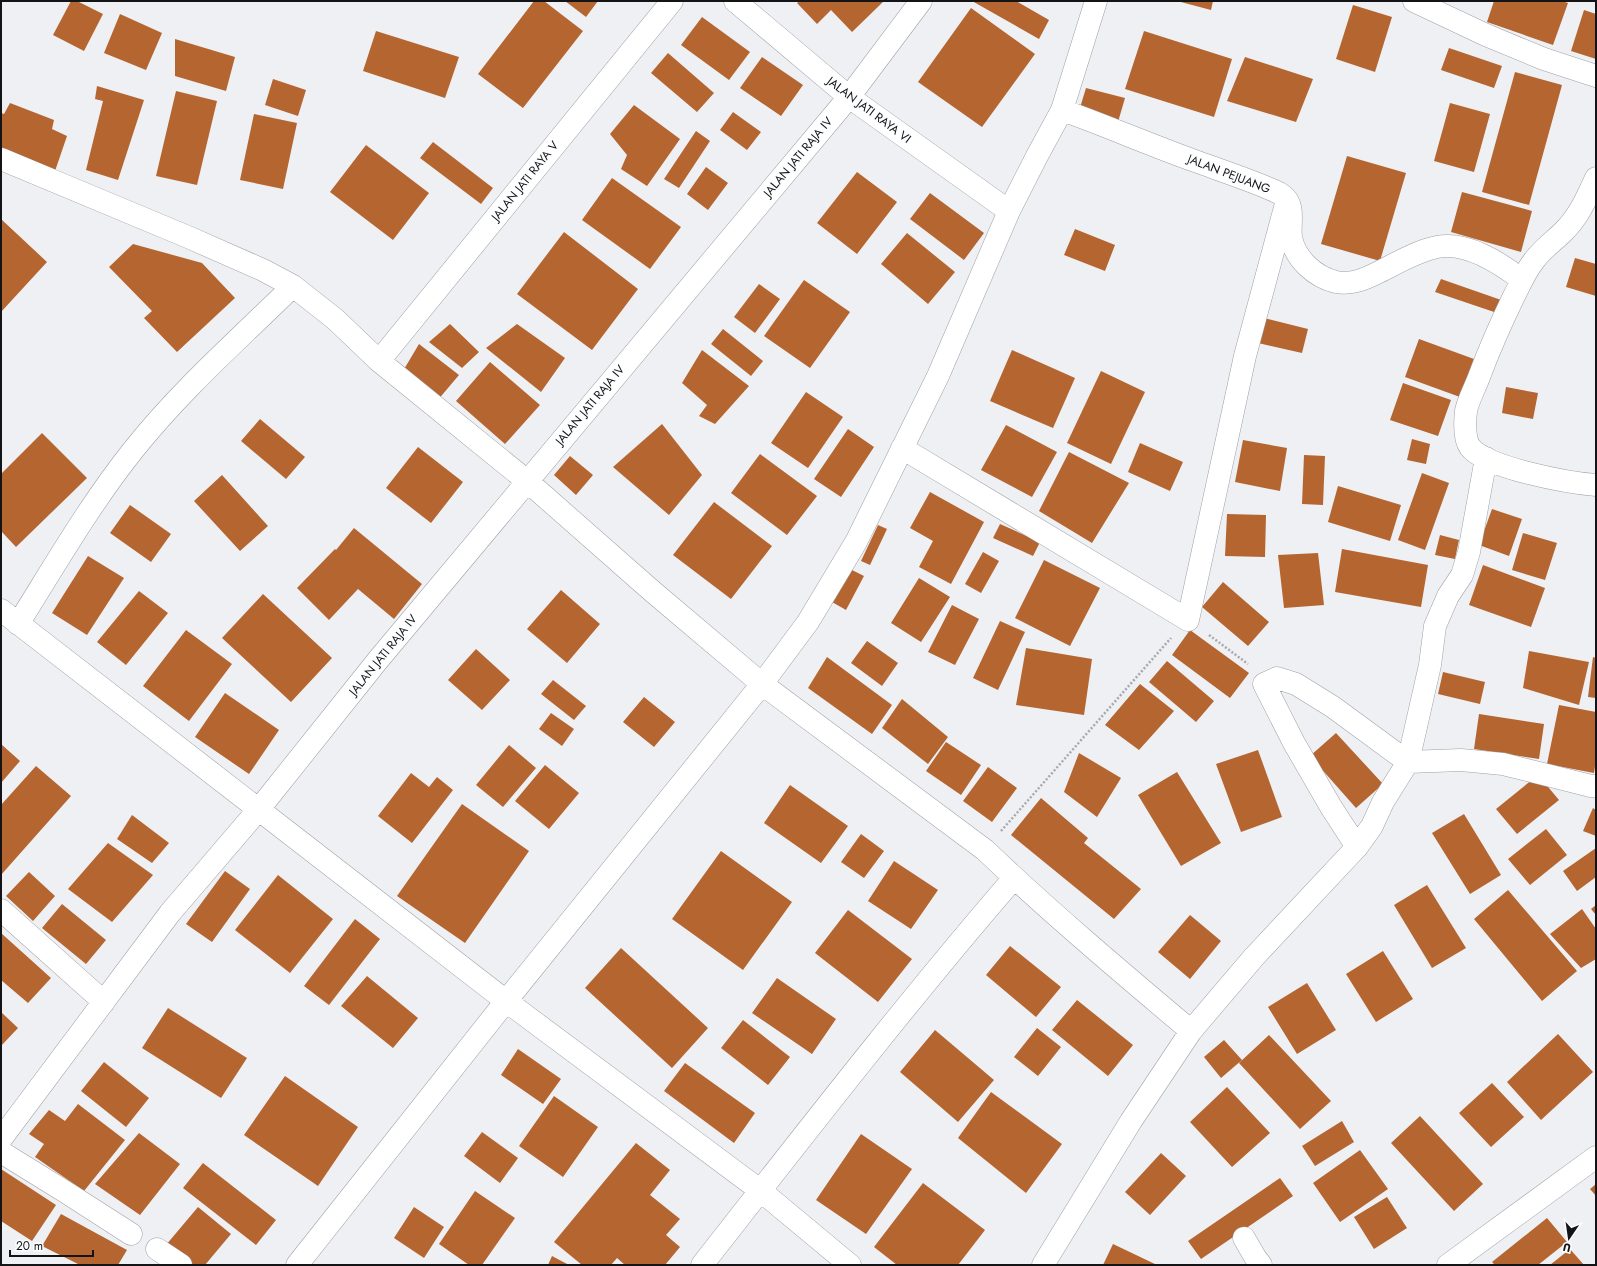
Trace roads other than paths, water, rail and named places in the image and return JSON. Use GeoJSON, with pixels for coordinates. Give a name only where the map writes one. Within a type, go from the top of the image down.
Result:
{"type":"FeatureCollection","features":[{"type":"Feature","properties":{"kind":"street","name":"JALAN JATI RAYA V"},"geometry":{"type":"LineString","coordinates":[[378,361],[672,1]]}},
{"type":"Feature","properties":{"kind":"street","name":"JALAN JATI RAYA VI"},"geometry":{"type":"LineString","coordinates":[[735,1],[849,97],[1009,211]]}},
{"type":"Feature","properties":{"kind":"street","name":"JALAN JATI RAJA IV"},"geometry":{"type":"LineString","coordinates":[[1,1139],[170,913],[259,809],[383,654],[849,97],[921,1]]}},
{"type":"Feature","properties":{"kind":"street"},"geometry":{"type":"LineString","coordinates":[[297,1265],[506,1001],[762,684],[808,622],[856,542],[938,376],[1009,211],[1062,110],[1096,1]]}},
{"type":"Feature","properties":{"kind":"street"},"geometry":{"type":"LineString","coordinates":[[1414,1],[1486,35],[1544,59],[1596,76]]}},
{"type":"Feature","properties":{"kind":"street","name":"JALAN PEJUANG"},"geometry":{"type":"LineString","coordinates":[[1062,110],[1252,182],[1281,194],[1288,200]]}},
{"type":"Feature","properties":{"kind":"street"},"geometry":{"type":"LineString","coordinates":[[1,159],[188,237],[263,270],[293,286],[335,319],[378,361],[527,482],[762,684],[985,850],[1014,878],[1106,959],[1191,1031]]}},
{"type":"Feature","properties":{"kind":"street"},"geometry":{"type":"LineString","coordinates":[[1596,178],[1586,201],[1573,220],[1533,262],[1522,280],[1505,314],[1466,410],[1465,429],[1469,447],[1480,456],[1500,465],[1585,485],[1596,485]]}},
{"type":"Feature","properties":{"kind":"street"},"geometry":{"type":"LineString","coordinates":[[902,448],[1188,620],[1245,356],[1288,200]]}},
{"type":"Feature","properties":{"kind":"street"},"geometry":{"type":"LineString","coordinates":[[1288,200],[1290,207],[1291,237],[1297,254],[1308,267],[1324,278],[1337,282],[1354,282],[1427,250],[1439,246],[1450,246],[1472,250],[1486,256],[1507,268],[1522,280]]}},
{"type":"Feature","properties":{"kind":"street"},"geometry":{"type":"LineString","coordinates":[[18,624],[82,521],[134,449],[172,406],[293,286]]}},
{"type":"Feature","properties":{"kind":"street"},"geometry":{"type":"LineString","coordinates":[[1043,1265],[1131,1121],[1191,1031],[1254,957],[1358,847],[1372,826],[1383,802],[1408,762],[1430,665],[1435,626],[1448,596],[1462,575],[1469,552],[1486,458]]}},
{"type":"Feature","properties":{"kind":"street"},"geometry":{"type":"LineString","coordinates":[[1,610],[506,1001],[760,1191],[850,1265]]}},
{"type":"Feature","properties":{"kind":"street"},"geometry":{"type":"LineString","coordinates":[[1358,847],[1331,807],[1298,749],[1264,684],[1277,678],[1296,684],[1333,707],[1408,762],[1462,760],[1503,764],[1590,786],[1596,786]]}},
{"type":"Feature","properties":{"kind":"street"},"geometry":{"type":"LineString","coordinates":[[702,1265],[906,1009],[1014,878]]}},
{"type":"Feature","properties":{"kind":"street"},"geometry":{"type":"LineString","coordinates":[[1,910],[104,1002]]}},
{"type":"Feature","properties":{"kind":"street"},"geometry":{"type":"LineString","coordinates":[[1,1152],[130,1234]]}},
{"type":"Feature","properties":{"kind":"street"},"geometry":{"type":"LineString","coordinates":[[1457,1263],[1596,1157]]}},
{"type":"Feature","properties":{"kind":"street"},"geometry":{"type":"LineString","coordinates":[[1244,1238],[1255,1258],[1261,1265]]}},
{"type":"Feature","properties":{"kind":"street"},"geometry":{"type":"LineString","coordinates":[[158,1249],[181,1265]]}}]}
